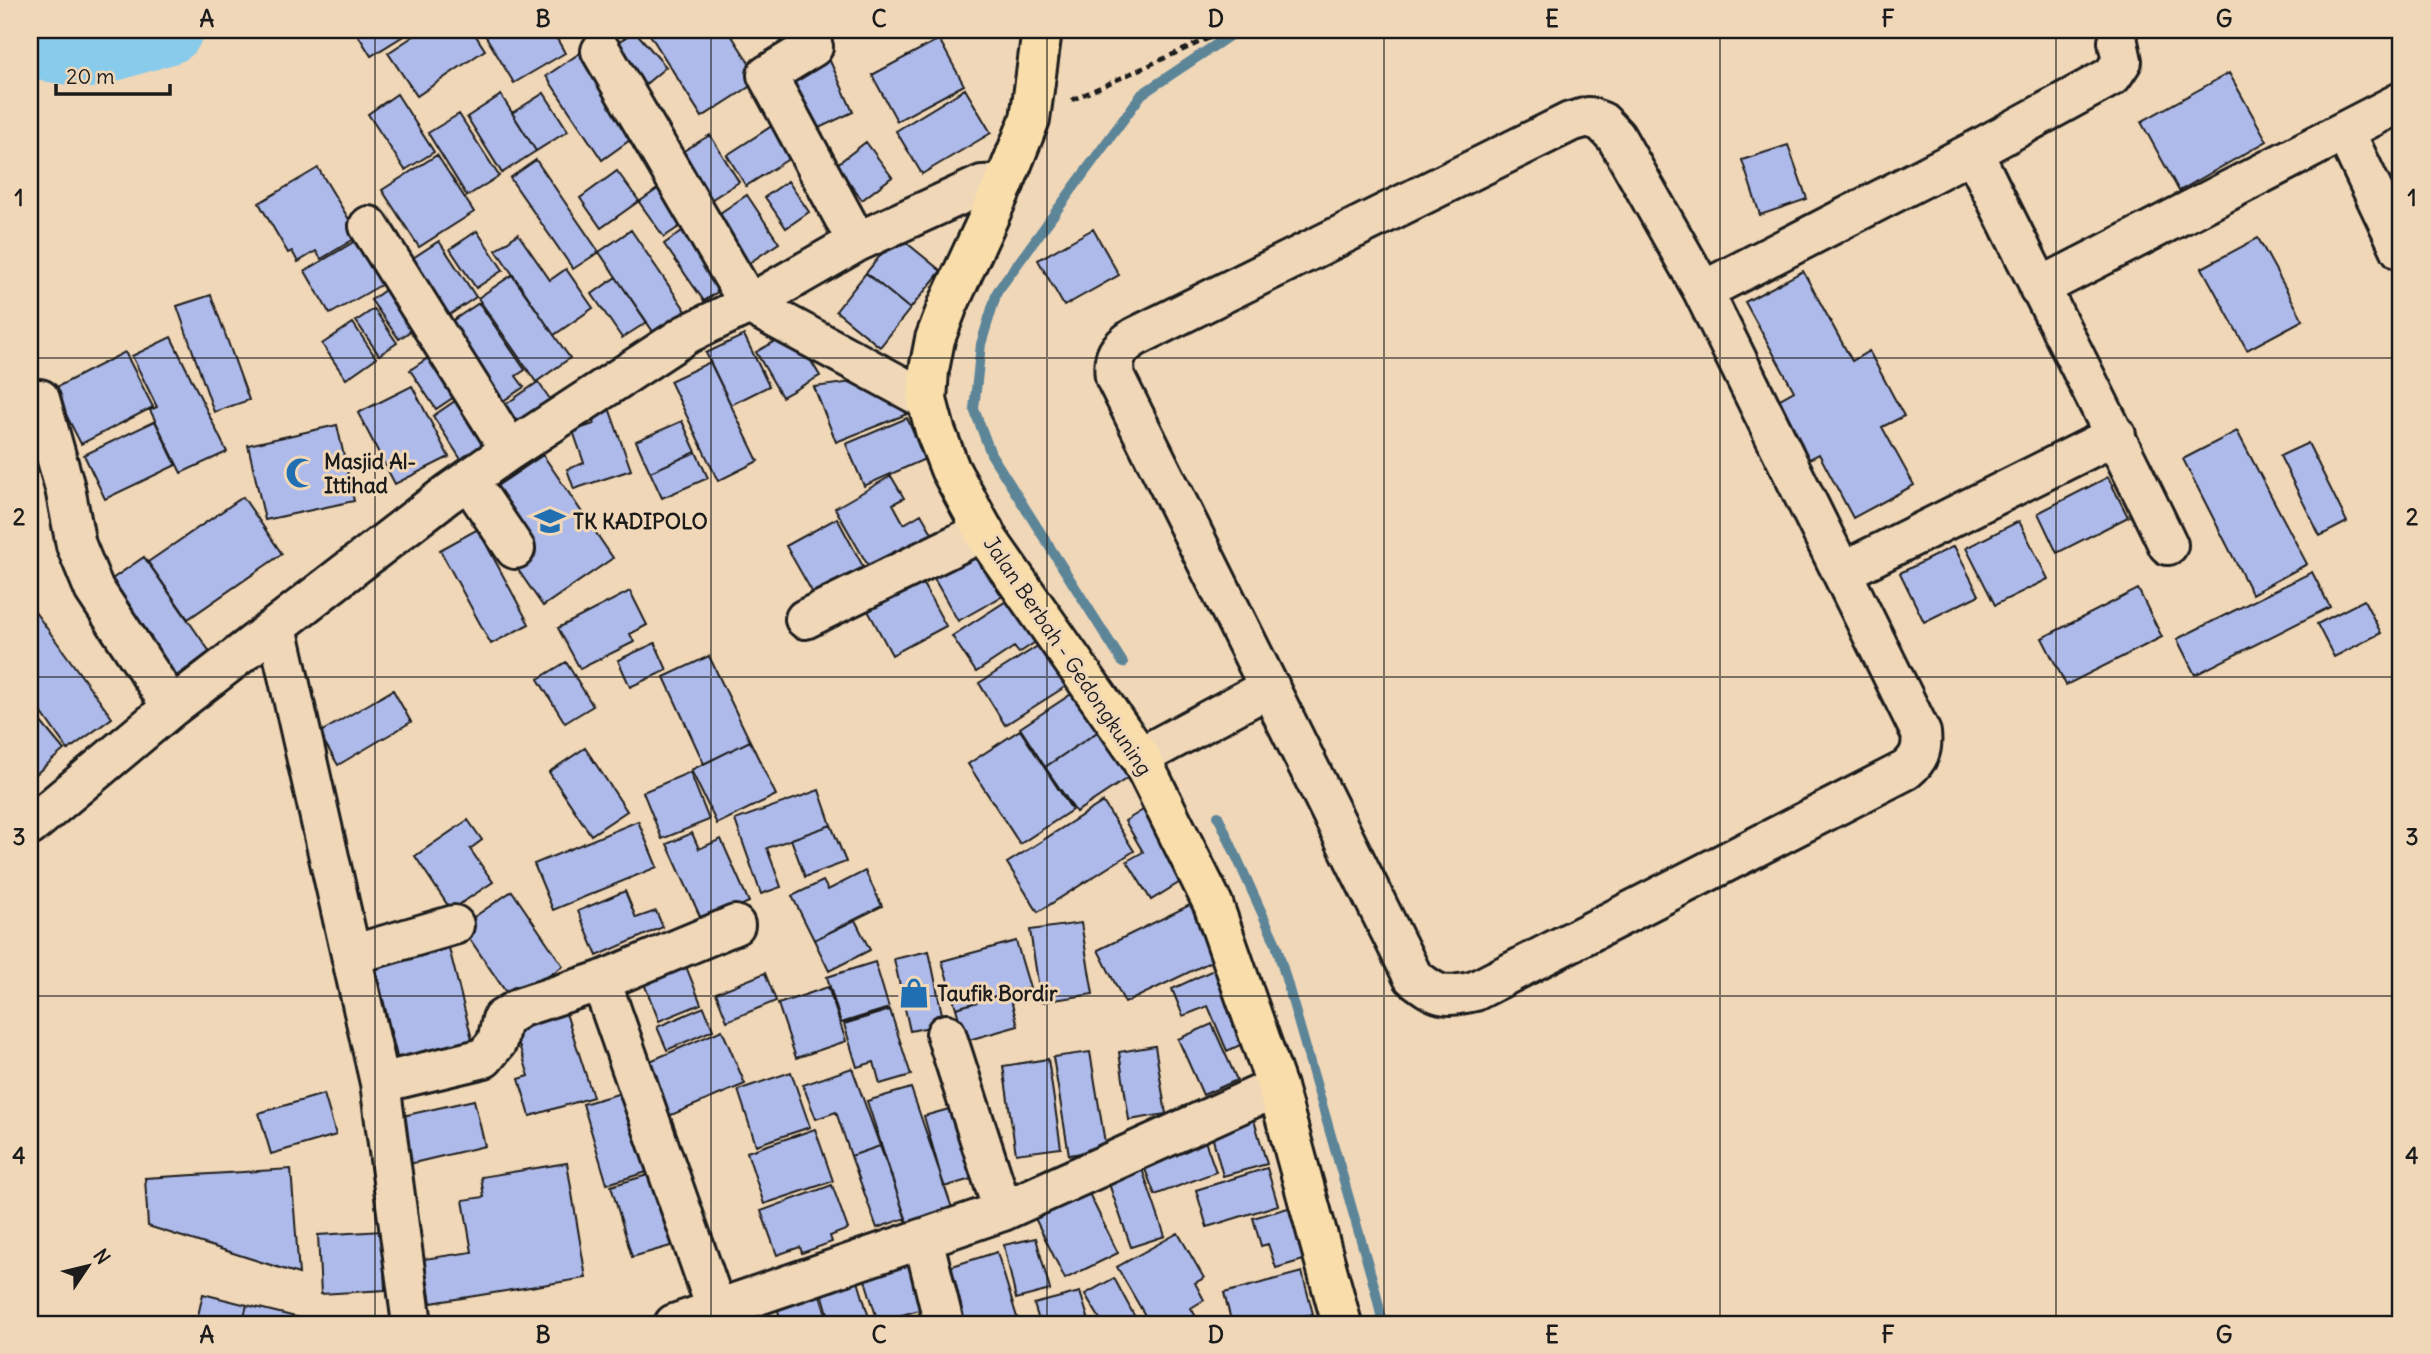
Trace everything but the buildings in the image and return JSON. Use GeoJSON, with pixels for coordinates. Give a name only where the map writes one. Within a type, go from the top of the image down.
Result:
{"type":"FeatureCollection","features":[{"type":"Feature","properties":{"kind":"main road","name":"Jalan Berbah - Gedongkuning"},"geometry":{"type":"LineString","coordinates":[[1042,30],[1030,119],[1004,184],[939,328],[929,370],[927,400],[934,430],[950,469],[984,531],[1140,757],[1213,904],[1277,1087],[1342,1324]]}},
{"type":"Feature","properties":{"kind":"street"},"geometry":{"type":"LineString","coordinates":[[1703,291],[1973,152],[2112,76],[2122,61],[2118,41]]}},
{"type":"Feature","properties":{"kind":"street"},"geometry":{"type":"LineString","coordinates":[[813,47],[767,75],[857,242]]}},
{"type":"Feature","properties":{"kind":"street"},"geometry":{"type":"LineString","coordinates":[[601,51],[749,304],[927,400]]}},
{"type":"Feature","properties":{"kind":"street"},"geometry":{"type":"LineString","coordinates":[[2039,288],[2401,102]]}},
{"type":"Feature","properties":{"kind":"street"},"geometry":{"type":"LineString","coordinates":[[1588,117],[1602,122],[1616,137],[1703,291],[1842,572],[1921,733],[1923,745],[1913,764],[1906,770],[1475,991],[1456,995],[1435,994],[1413,977],[1115,377],[1115,355],[1123,345],[1570,122],[1588,117]]}},
{"type":"Feature","properties":{"kind":"street"},"geometry":{"type":"LineString","coordinates":[[2345,132],[2401,250]]}},
{"type":"Feature","properties":{"kind":"street"},"geometry":{"type":"LineString","coordinates":[[1973,152],[2039,288],[2116,435],[2168,545]]}},
{"type":"Feature","properties":{"kind":"street"},"geometry":{"type":"LineString","coordinates":[[30,826],[172,708],[510,450],[687,334],[749,304],[857,242],[982,185],[1004,184]]}},
{"type":"Feature","properties":{"kind":"street"},"geometry":{"type":"LineString","coordinates":[[369,226],[510,450]]}},
{"type":"Feature","properties":{"kind":"street"},"geometry":{"type":"LineString","coordinates":[[40,399],[65,488],[76,545],[94,589],[172,708]]}},
{"type":"Feature","properties":{"kind":"street"},"geometry":{"type":"LineString","coordinates":[[1842,572],[2116,435]]}},
{"type":"Feature","properties":{"kind":"street"},"geometry":{"type":"LineString","coordinates":[[469,481],[515,549]]}},
{"type":"Feature","properties":{"kind":"street"},"geometry":{"type":"LineString","coordinates":[[804,619],[984,531]]}},
{"type":"Feature","properties":{"kind":"street"},"geometry":{"type":"LineString","coordinates":[[276,627],[380,1083],[412,1324]]}},
{"type":"Feature","properties":{"kind":"street"},"geometry":{"type":"LineString","coordinates":[[1140,757],[1270,687]]}},
{"type":"Feature","properties":{"kind":"street"},"geometry":{"type":"LineString","coordinates":[[351,955],[454,925]]}},
{"type":"Feature","properties":{"kind":"street"},"geometry":{"type":"LineString","coordinates":[[380,1083],[484,1058],[496,1042],[502,1019],[521,1007],[601,981],[735,925]]}},
{"type":"Feature","properties":{"kind":"street"},"geometry":{"type":"LineString","coordinates":[[601,981],[693,1320],[1003,1211],[1277,1087]]}},
{"type":"Feature","properties":{"kind":"street"},"geometry":{"type":"LineString","coordinates":[[946,1034],[1003,1211]]}},
{"type":"Feature","properties":{"kind":"street"},"geometry":{"type":"LineString","coordinates":[[923,1238],[944,1324]]}},
{"type":"Feature","properties":{"kind":"path"},"geometry":{"type":"LineString","coordinates":[[1030,119],[1227,30]]}},
{"type":"Feature","properties":{"kind":"waterway"},"geometry":{"type":"LineString","coordinates":[[30,45],[90,54],[169,30]]}},
{"type":"Feature","properties":{"kind":"waterway"},"geometry":{"type":"LineString","coordinates":[[1123,663],[991,454],[974,409],[981,344],[997,292],[1142,94],[1238,30]]}},
{"type":"Feature","properties":{"kind":"waterway"},"geometry":{"type":"LineString","coordinates":[[1218,816],[1276,944],[1383,1324]]}},
{"type":"Feature","properties":{"kind":"place","name":"Masjid Al- Ittihad"},"geometry":{"type":"Point","coordinates":[301,473]}},
{"type":"Feature","properties":{"kind":"place","name":"TK KADIPOLO"},"geometry":{"type":"Point","coordinates":[550,521]}},
{"type":"Feature","properties":{"kind":"place","name":"Taufik Bordir"},"geometry":{"type":"Point","coordinates":[914,993]}}]}
